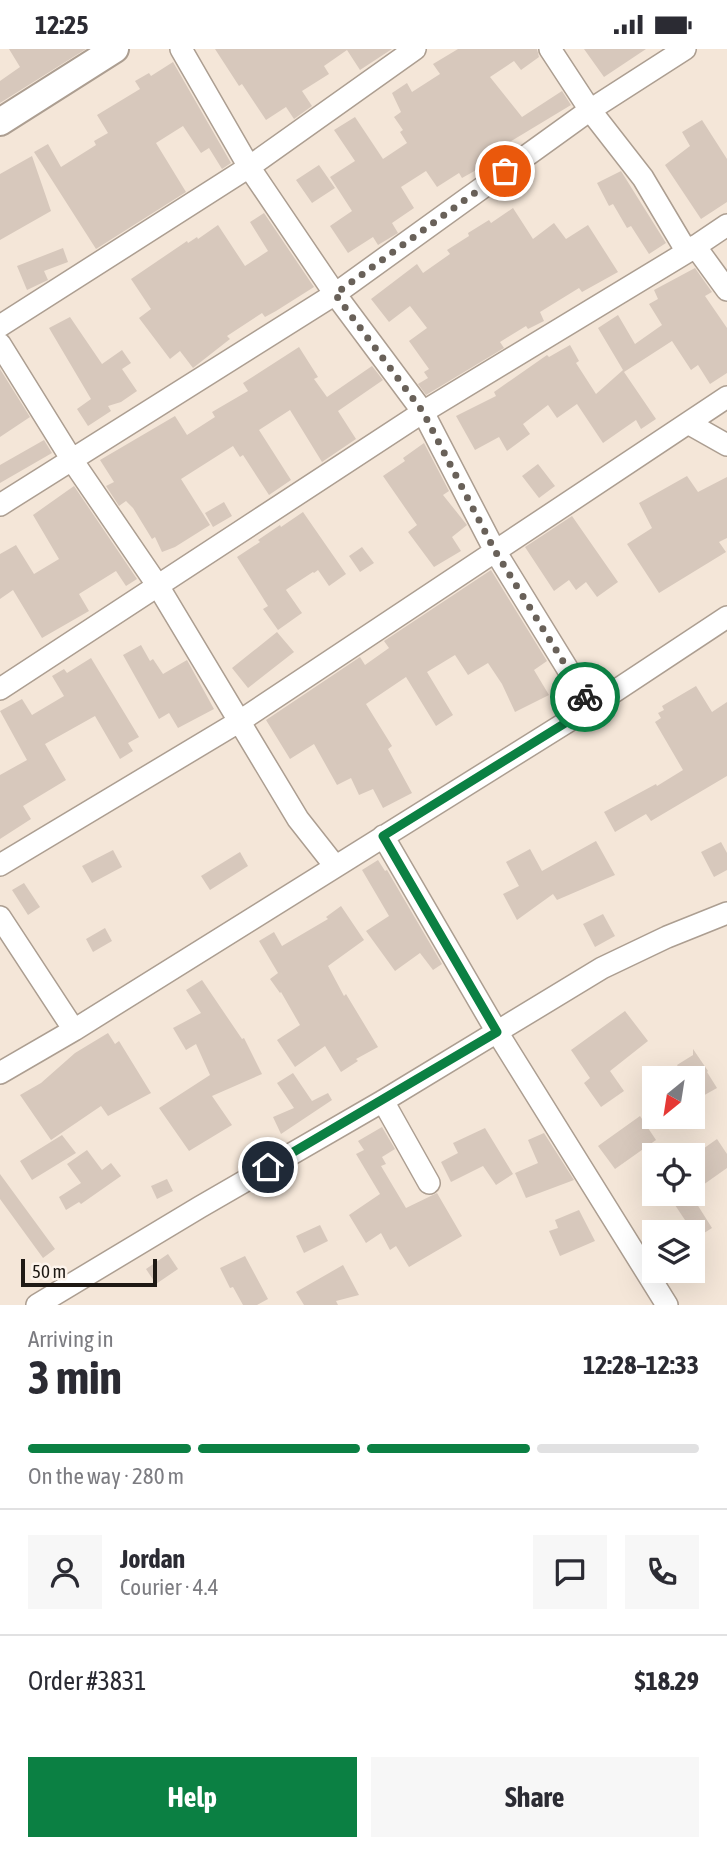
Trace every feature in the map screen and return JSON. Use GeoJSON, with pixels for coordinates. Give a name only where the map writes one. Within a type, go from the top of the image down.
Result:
{"type":"FeatureCollection","features":[{"type":"Feature","properties":{"kind":"street"},"geometry":{"type":"LineString","coordinates":[[0,122],[116,49]]}},
{"type":"Feature","properties":{"kind":"street"},"geometry":{"type":"LineString","coordinates":[[181,49],[250,167],[335,294],[423,412],[495,551],[591,707]]}},
{"type":"Feature","properties":{"kind":"street"},"geometry":{"type":"LineString","coordinates":[[0,326],[250,167],[415,49]]}},
{"type":"Feature","properties":{"kind":"street"},"geometry":{"type":"LineString","coordinates":[[550,49],[590,110],[643,178],[691,249],[727,290]]}},
{"type":"Feature","properties":{"kind":"street"},"geometry":{"type":"LineString","coordinates":[[0,505],[335,294],[590,110],[685,49]]}},
{"type":"Feature","properties":{"kind":"street"},"geometry":{"type":"LineString","coordinates":[[0,689],[423,412],[727,225]]}},
{"type":"Feature","properties":{"kind":"street"},"geometry":{"type":"LineString","coordinates":[[0,344],[72,460],[158,586],[298,818],[335,866]]}},
{"type":"Feature","properties":{"kind":"street"},"geometry":{"type":"LineString","coordinates":[[0,865],[240,721],[727,397]]}},
{"type":"Feature","properties":{"kind":"street"},"geometry":{"type":"LineString","coordinates":[[688,423],[727,445]]}},
{"type":"Feature","properties":{"kind":"street"},"geometry":{"type":"LineString","coordinates":[[0,1073],[74,1030],[591,707],[727,617]]}},
{"type":"Feature","properties":{"kind":"street"},"geometry":{"type":"LineString","coordinates":[[383,836],[497,1032],[667,1305]]}},
{"type":"Feature","properties":{"kind":"street"},"geometry":{"type":"LineString","coordinates":[[37,1305],[602,968],[667,937],[727,913]]}},
{"type":"Feature","properties":{"kind":"street"},"geometry":{"type":"LineString","coordinates":[[0,917],[74,1030]]}},
{"type":"Feature","properties":{"kind":"street"},"geometry":{"type":"LineString","coordinates":[[383,1101],[429,1183]]}},
{"type":"Feature","properties":{"kind":"building"},"geometry":{"type":"Polygon","coordinates":[[[9,49],[86,49],[0,103],[0,81],[20,67],[9,49]]]}},
{"type":"Feature","properties":{"kind":"building"},"geometry":{"type":"Polygon","coordinates":[[[215,49],[392,49],[360,70],[347,50],[324,66],[329,74],[302,91],[312,106],[294,119],[286,107],[266,120],[215,49]]]}},
{"type":"Feature","properties":{"kind":"building"},"geometry":{"type":"Polygon","coordinates":[[[458,49],[537,49],[539,57],[521,70],[514,61],[490,77],[522,117],[562,91],[571,105],[483,158],[487,164],[462,178],[459,173],[437,187],[426,171],[401,187],[414,208],[392,223],[398,233],[378,245],[373,237],[348,253],[330,226],[352,211],[330,177],[355,161],[334,130],[355,117],[383,159],[407,143],[400,132],[403,130],[394,117],[401,112],[392,93],[407,83],[412,92],[440,74],[433,64],[458,49]]]}},
{"type":"Feature","properties":{"kind":"building"},"geometry":{"type":"Polygon","coordinates":[[[584,49],[646,49],[604,77],[584,49]]]}},
{"type":"Feature","properties":{"kind":"building"},"geometry":{"type":"Polygon","coordinates":[[[173,62],[231,163],[222,169],[209,148],[201,153],[183,126],[156,143],[186,192],[96,249],[34,152],[48,144],[61,167],[96,145],[94,141],[108,133],[97,115],[140,89],[135,81],[149,73],[151,76],[173,62]]]}},
{"type":"Feature","properties":{"kind":"building"},"geometry":{"type":"Polygon","coordinates":[[[702,120],[727,159],[727,202],[701,219],[665,165],[690,146],[682,132],[702,120]]]}},
{"type":"Feature","properties":{"kind":"building"},"geometry":{"type":"Polygon","coordinates":[[[32,156],[51,211],[0,240],[0,174],[32,156]]]}},
{"type":"Feature","properties":{"kind":"building"},"geometry":{"type":"Polygon","coordinates":[[[319,165],[335,188],[312,203],[296,180],[319,165]]]}},
{"type":"Feature","properties":{"kind":"building"},"geometry":{"type":"Polygon","coordinates":[[[621,171],[666,243],[649,254],[631,226],[627,228],[613,204],[609,206],[597,183],[621,171]]]}},
{"type":"Feature","properties":{"kind":"building"},"geometry":{"type":"Polygon","coordinates":[[[513,208],[533,239],[554,223],[566,239],[588,225],[618,272],[582,292],[579,288],[540,312],[544,321],[528,329],[526,326],[500,342],[504,348],[426,395],[418,384],[428,378],[424,372],[429,369],[409,341],[427,328],[410,306],[389,322],[371,299],[417,264],[423,273],[450,254],[447,250],[469,236],[468,233],[489,220],[491,223],[513,208]]]}},
{"type":"Feature","properties":{"kind":"building"},"geometry":{"type":"Polygon","coordinates":[[[264,213],[314,287],[265,317],[262,313],[227,336],[230,339],[193,368],[180,351],[170,359],[139,318],[151,309],[131,279],[187,241],[188,243],[197,237],[198,239],[218,225],[245,266],[268,251],[250,222],[264,213]]]}},
{"type":"Feature","properties":{"kind":"building"},"geometry":{"type":"Polygon","coordinates":[[[63,248],[68,262],[44,271],[48,280],[27,290],[17,266],[63,248]]]}},
{"type":"Feature","properties":{"kind":"building"},"geometry":{"type":"Polygon","coordinates":[[[695,268],[712,292],[705,296],[727,328],[727,373],[710,384],[698,365],[691,370],[672,341],[624,372],[656,419],[641,429],[636,420],[603,443],[577,404],[557,418],[548,405],[523,424],[530,434],[507,451],[499,437],[475,450],[456,416],[496,396],[494,392],[547,355],[549,357],[570,345],[579,361],[576,363],[596,394],[623,370],[598,328],[618,315],[635,344],[662,325],[649,304],[658,299],[654,290],[695,268]]]}},
{"type":"Feature","properties":{"kind":"building"},"geometry":{"type":"Polygon","coordinates":[[[70,317],[102,364],[122,350],[131,363],[122,369],[137,391],[121,402],[108,406],[111,411],[88,426],[77,409],[91,399],[49,328],[70,317]]]}},
{"type":"Feature","properties":{"kind":"building"},"geometry":{"type":"Polygon","coordinates":[[[299,347],[318,377],[314,379],[327,397],[372,366],[383,380],[338,411],[356,439],[322,462],[290,410],[259,430],[291,480],[269,495],[243,455],[240,457],[233,446],[181,479],[210,525],[162,552],[155,537],[152,539],[133,508],[126,501],[119,506],[106,486],[114,482],[100,460],[175,416],[187,435],[215,417],[212,412],[248,391],[243,383],[299,347]]]}},
{"type":"Feature","properties":{"kind":"building"},"geometry":{"type":"Polygon","coordinates":[[[0,369],[30,417],[0,437],[0,369]]]}},
{"type":"Feature","properties":{"kind":"building"},"geometry":{"type":"Polygon","coordinates":[[[44,440],[52,453],[0,483],[0,465],[44,440]]]}},
{"type":"Feature","properties":{"kind":"building"},"geometry":{"type":"Polygon","coordinates":[[[424,443],[449,491],[443,495],[467,525],[452,537],[461,551],[434,567],[408,532],[417,525],[383,476],[405,461],[403,458],[424,443]]]}},
{"type":"Feature","properties":{"kind":"building"},"geometry":{"type":"Polygon","coordinates":[[[538,464],[555,486],[539,498],[522,476],[538,464]]]}},
{"type":"Feature","properties":{"kind":"building"},"geometry":{"type":"Polygon","coordinates":[[[687,476],[698,492],[727,477],[727,538],[719,542],[726,552],[659,593],[627,544],[652,528],[639,503],[687,476]]]}},
{"type":"Feature","properties":{"kind":"building"},"geometry":{"type":"Polygon","coordinates":[[[74,486],[137,579],[126,586],[116,571],[79,594],[89,611],[42,638],[13,590],[0,599],[0,554],[16,545],[34,574],[59,559],[33,515],[74,486]]]}},
{"type":"Feature","properties":{"kind":"building"},"geometry":{"type":"Polygon","coordinates":[[[224,502],[232,516],[213,527],[205,513],[224,502]]]}},
{"type":"Feature","properties":{"kind":"building"},"geometry":{"type":"Polygon","coordinates":[[[303,512],[346,574],[329,586],[318,570],[287,589],[302,613],[278,630],[263,609],[268,606],[237,557],[280,525],[281,527],[303,512]]]}},
{"type":"Feature","properties":{"kind":"building"},"geometry":{"type":"Polygon","coordinates":[[[572,516],[618,582],[597,597],[586,582],[576,590],[569,580],[554,591],[525,547],[572,516]]]}},
{"type":"Feature","properties":{"kind":"building"},"geometry":{"type":"Polygon","coordinates":[[[362,547],[374,563],[360,572],[349,556],[362,547]]]}},
{"type":"Feature","properties":{"kind":"building"},"geometry":{"type":"Polygon","coordinates":[[[491,570],[547,661],[534,670],[549,695],[515,712],[502,684],[488,663],[468,675],[455,655],[427,672],[453,715],[436,726],[406,677],[366,704],[392,746],[388,749],[412,793],[383,808],[373,789],[359,795],[351,778],[337,785],[314,744],[290,759],[266,720],[360,657],[365,665],[389,648],[384,641],[491,570]]]}},
{"type":"Feature","properties":{"kind":"building"},"geometry":{"type":"Polygon","coordinates":[[[277,632],[294,652],[248,688],[232,668],[277,632]]]}},
{"type":"Feature","properties":{"kind":"building"},"geometry":{"type":"Polygon","coordinates":[[[141,645],[150,661],[153,659],[163,674],[187,660],[214,709],[178,728],[169,713],[159,719],[123,655],[141,645]]]}},
{"type":"Feature","properties":{"kind":"building"},"geometry":{"type":"Polygon","coordinates":[[[91,658],[139,737],[128,743],[133,751],[120,759],[95,716],[45,744],[66,780],[23,806],[31,819],[0,839],[0,775],[27,760],[0,711],[22,699],[32,715],[64,696],[52,676],[64,669],[67,673],[91,658]]]}},
{"type":"Feature","properties":{"kind":"building"},"geometry":{"type":"Polygon","coordinates":[[[696,686],[712,712],[727,702],[727,776],[651,821],[646,814],[615,832],[604,812],[683,770],[655,722],[661,718],[658,713],[664,710],[662,706],[696,686]]]}},
{"type":"Feature","properties":{"kind":"building"},"geometry":{"type":"Polygon","coordinates":[[[596,841],[615,875],[557,900],[553,894],[517,920],[503,894],[519,886],[506,862],[530,849],[542,871],[596,841]]]}},
{"type":"Feature","properties":{"kind":"building"},"geometry":{"type":"Polygon","coordinates":[[[721,842],[727,853],[727,870],[714,877],[701,852],[721,842]]]}},
{"type":"Feature","properties":{"kind":"building"},"geometry":{"type":"Polygon","coordinates":[[[113,850],[122,867],[92,883],[82,866],[113,850]]]}},
{"type":"Feature","properties":{"kind":"building"},"geometry":{"type":"Polygon","coordinates":[[[240,852],[248,866],[210,890],[201,876],[240,852]]]}},
{"type":"Feature","properties":{"kind":"building"},"geometry":{"type":"Polygon","coordinates":[[[378,860],[385,871],[387,870],[442,964],[433,970],[420,953],[395,971],[366,931],[389,916],[362,870],[378,860]]]}},
{"type":"Feature","properties":{"kind":"building"},"geometry":{"type":"Polygon","coordinates":[[[24,883],[40,907],[28,915],[12,890],[24,883]]]}},
{"type":"Feature","properties":{"kind":"building"},"geometry":{"type":"Polygon","coordinates":[[[341,906],[364,940],[328,966],[344,996],[346,994],[378,1047],[356,1059],[358,1061],[341,1072],[325,1046],[295,1067],[277,1040],[300,1025],[281,992],[270,979],[278,973],[259,941],[274,932],[282,946],[328,919],[326,917],[341,906]]]}},
{"type":"Feature","properties":{"kind":"building"},"geometry":{"type":"Polygon","coordinates":[[[603,914],[615,936],[595,947],[583,924],[603,914]]]}},
{"type":"Feature","properties":{"kind":"building"},"geometry":{"type":"Polygon","coordinates":[[[105,928],[112,941],[93,952],[86,939],[105,928]]]}},
{"type":"Feature","properties":{"kind":"building"},"geometry":{"type":"Polygon","coordinates":[[[202,980],[242,1039],[244,1038],[262,1074],[212,1096],[232,1125],[189,1151],[159,1108],[210,1075],[196,1044],[186,1050],[173,1028],[201,1013],[186,990],[202,980]]]}},
{"type":"Feature","properties":{"kind":"building"},"geometry":{"type":"Polygon","coordinates":[[[625,1011],[648,1041],[610,1071],[624,1091],[601,1107],[584,1083],[590,1078],[571,1050],[625,1011]]]}},
{"type":"Feature","properties":{"kind":"building"},"geometry":{"type":"Polygon","coordinates":[[[108,1033],[115,1044],[119,1041],[151,1093],[108,1116],[101,1106],[51,1140],[20,1095],[41,1083],[75,1053],[108,1033]]]}},
{"type":"Feature","properties":{"kind":"building"},"geometry":{"type":"Polygon","coordinates":[[[693,1049],[705,1066],[678,1066],[677,1065],[693,1055],[693,1049]]]}},
{"type":"Feature","properties":{"kind":"building"},"geometry":{"type":"Polygon","coordinates":[[[705,1067],[707,1072],[717,1088],[705,1095],[705,1067]]]}},
{"type":"Feature","properties":{"kind":"building"},"geometry":{"type":"Polygon","coordinates":[[[293,1073],[312,1101],[328,1093],[332,1100],[281,1134],[273,1117],[294,1108],[277,1083],[293,1073]]]}},
{"type":"Feature","properties":{"kind":"building"},"geometry":{"type":"Polygon","coordinates":[[[640,1116],[642,1129],[649,1129],[656,1140],[642,1143],[642,1150],[615,1169],[598,1146],[640,1116]]]}},
{"type":"Feature","properties":{"kind":"building"},"geometry":{"type":"Polygon","coordinates":[[[382,1127],[395,1149],[382,1157],[386,1164],[381,1166],[406,1208],[437,1193],[462,1236],[409,1267],[396,1246],[390,1250],[381,1233],[366,1243],[349,1215],[380,1194],[356,1154],[364,1150],[358,1141],[382,1127]]]}},
{"type":"Feature","properties":{"kind":"building"},"geometry":{"type":"Polygon","coordinates":[[[485,1128],[513,1174],[496,1185],[483,1166],[451,1182],[441,1162],[458,1153],[453,1143],[485,1128]]]}},
{"type":"Feature","properties":{"kind":"building"},"geometry":{"type":"Polygon","coordinates":[[[544,1133],[574,1180],[526,1198],[515,1173],[538,1163],[528,1140],[544,1133]]]}},
{"type":"Feature","properties":{"kind":"building"},"geometry":{"type":"Polygon","coordinates":[[[62,1135],[76,1153],[32,1180],[20,1161],[62,1135]]]}},
{"type":"Feature","properties":{"kind":"building"},"geometry":{"type":"Polygon","coordinates":[[[717,1139],[727,1154],[727,1168],[705,1184],[705,1148],[717,1139]]]}},
{"type":"Feature","properties":{"kind":"building"},"geometry":{"type":"Polygon","coordinates":[[[87,1150],[102,1170],[111,1163],[121,1176],[81,1204],[79,1202],[66,1210],[59,1197],[81,1183],[67,1164],[87,1150]]]}},
{"type":"Feature","properties":{"kind":"building"},"geometry":{"type":"Polygon","coordinates":[[[0,1174],[55,1249],[43,1258],[0,1199],[0,1174]]]}},
{"type":"Feature","properties":{"kind":"building"},"geometry":{"type":"Polygon","coordinates":[[[167,1179],[173,1191],[157,1199],[151,1186],[167,1179]]]}},
{"type":"Feature","properties":{"kind":"building"},"geometry":{"type":"Polygon","coordinates":[[[676,1206],[698,1206],[712,1228],[705,1232],[705,1220],[685,1220],[676,1206]]]}},
{"type":"Feature","properties":{"kind":"building"},"geometry":{"type":"Polygon","coordinates":[[[579,1210],[595,1241],[560,1256],[549,1231],[558,1228],[555,1220],[579,1210]]]}},
{"type":"Feature","properties":{"kind":"building"},"geometry":{"type":"Polygon","coordinates":[[[320,1225],[328,1241],[304,1253],[296,1236],[320,1225]]]}},
{"type":"Feature","properties":{"kind":"building"},"geometry":{"type":"Polygon","coordinates":[[[168,1254],[178,1269],[156,1284],[146,1269],[168,1254]]]}},
{"type":"Feature","properties":{"kind":"building"},"geometry":{"type":"Polygon","coordinates":[[[245,1256],[268,1299],[257,1305],[243,1305],[220,1268],[245,1256]]]}},
{"type":"Feature","properties":{"kind":"building"},"geometry":{"type":"Polygon","coordinates":[[[343,1265],[359,1295],[336,1301],[338,1305],[304,1305],[296,1292],[343,1265]]]}},
{"type":"Feature","properties":{"kind":"way so far"},"geometry":{"type":"LineString","coordinates":[[505,171],[335,294],[423,412],[495,551],[585,697]]}},
{"type":"Feature","properties":{"kind":"route"},"geometry":{"type":"LineString","coordinates":[[268,1167],[497,1032],[383,836],[591,707],[585,697]]}}]}
